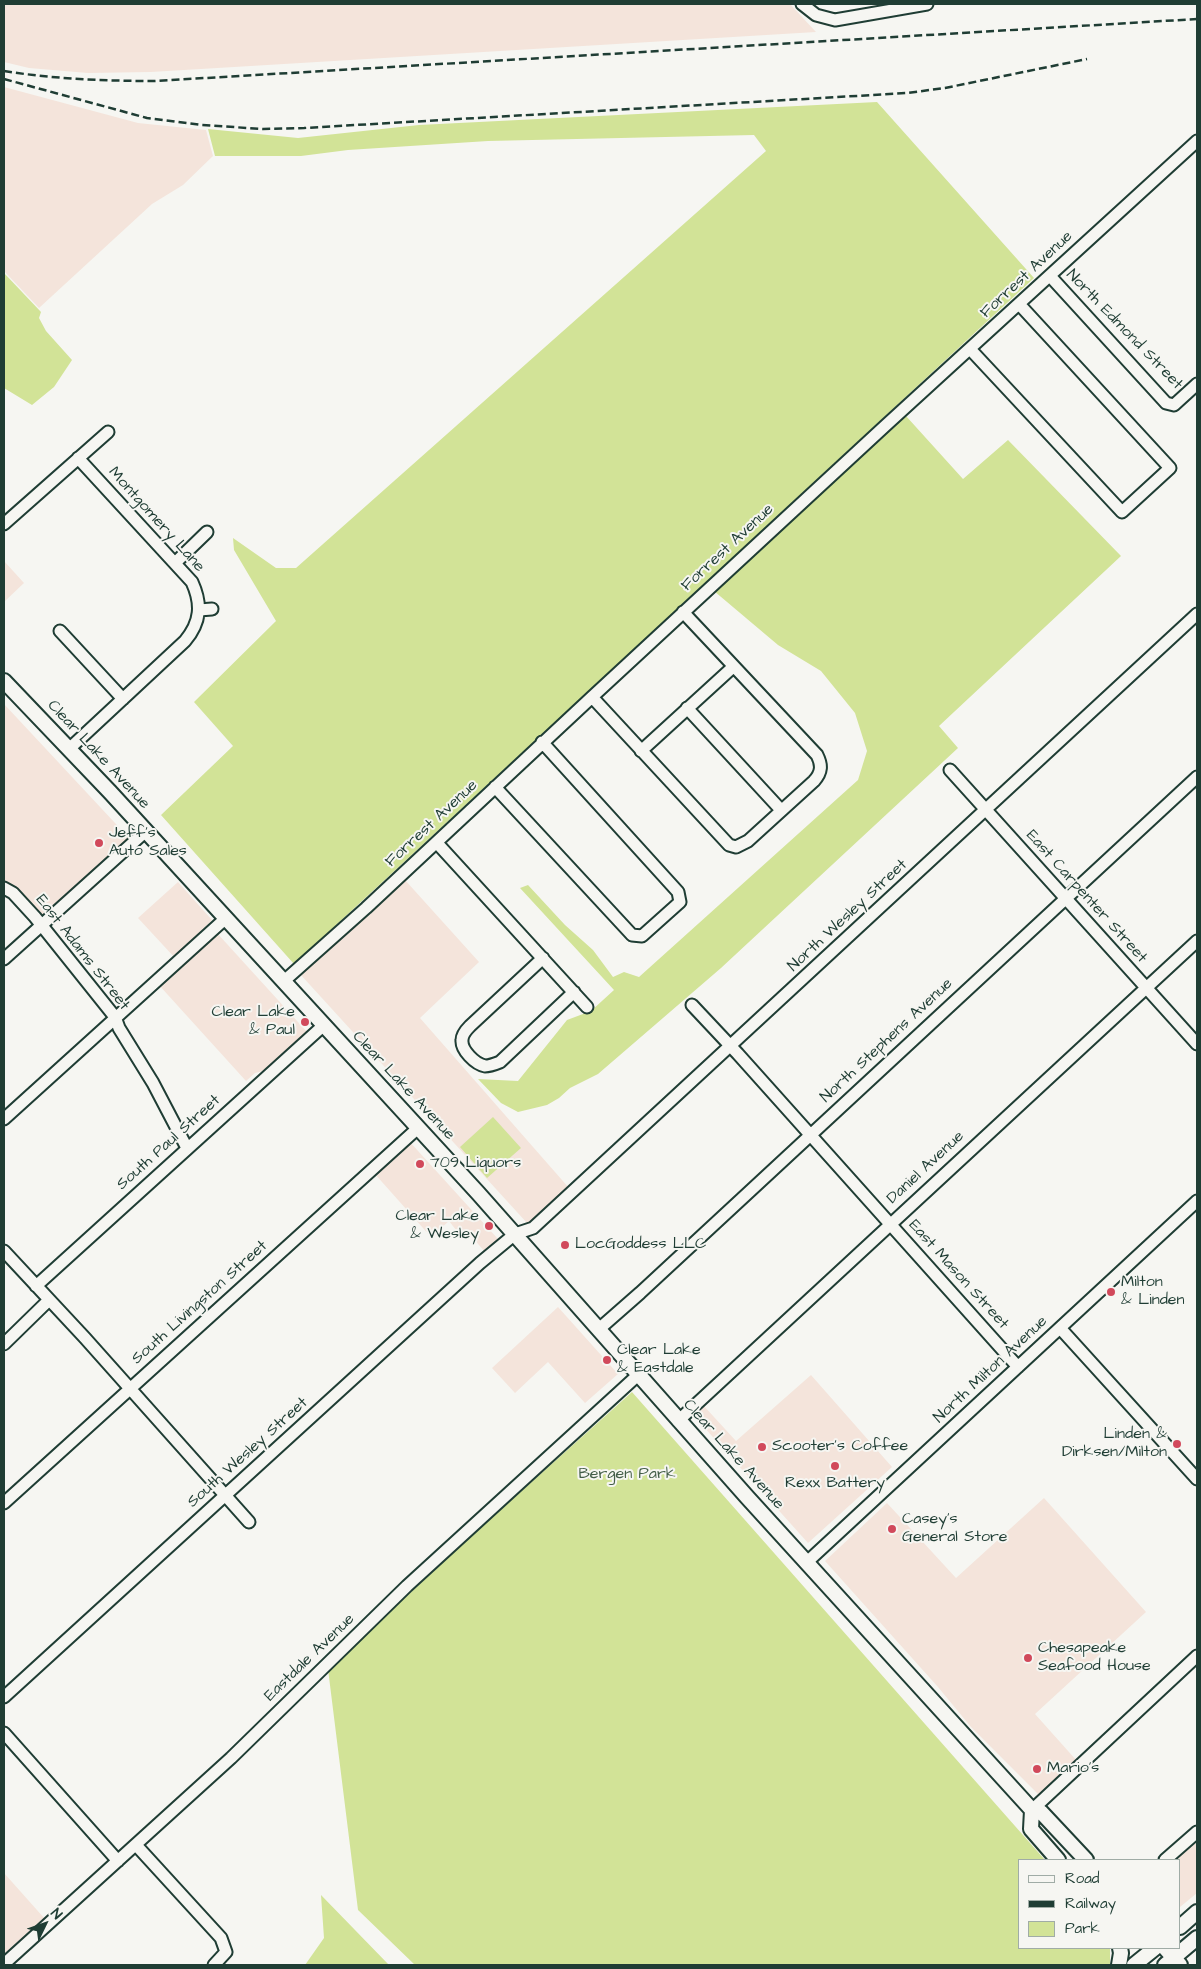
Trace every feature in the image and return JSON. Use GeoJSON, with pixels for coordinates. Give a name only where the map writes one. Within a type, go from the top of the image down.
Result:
{"type":"FeatureCollection","features":[{"type":"Feature","properties":{"kind":"main road","name":"Clear Lake Avenue"},"geometry":{"type":"LineString","coordinates":[[4,681],[146,831],[515,1234],[678,1421],[1032,1810],[1041,1812],[1085,1859]]}},
{"type":"Feature","properties":{"kind":"main road"},"geometry":{"type":"LineString","coordinates":[[1032,1810],[1030,1829],[1057,1859]]}},
{"type":"Feature","properties":{"kind":"main road"},"geometry":{"type":"LineString","coordinates":[[1181,1914],[1197,1900]]}},
{"type":"Feature","properties":{"kind":"main road"},"geometry":{"type":"LineString","coordinates":[[1181,1926],[1197,1912]]}},
{"type":"Feature","properties":{"kind":"main road"},"geometry":{"type":"LineString","coordinates":[[1171,1959],[1197,1938]]}},
{"type":"Feature","properties":{"kind":"main road"},"geometry":{"type":"LineString","coordinates":[[1119,1965],[1120,1949]]}},
{"type":"Feature","properties":{"kind":"street"},"geometry":{"type":"LineString","coordinates":[[802,4],[816,15],[835,20],[927,4]]}},
{"type":"Feature","properties":{"kind":"street","name":"Forrest Avenue"},"geometry":{"type":"LineString","coordinates":[[284,982],[437,843],[542,742],[683,612],[1197,142]]}},
{"type":"Feature","properties":{"kind":"street","name":"North Edmond Street"},"geometry":{"type":"LineString","coordinates":[[1050,276],[1166,402],[1174,406],[1197,384]]}},
{"type":"Feature","properties":{"kind":"street"},"geometry":{"type":"LineString","coordinates":[[970,349],[1122,512],[1170,468],[1019,304]]}},
{"type":"Feature","properties":{"kind":"street"},"geometry":{"type":"LineString","coordinates":[[4,524],[108,432]]}},
{"type":"Feature","properties":{"kind":"street","name":"Montgomery Lane"},"geometry":{"type":"LineString","coordinates":[[78,458],[192,582],[199,610]]}},
{"type":"Feature","properties":{"kind":"street"},"geometry":{"type":"LineString","coordinates":[[175,563],[207,532]]}},
{"type":"Feature","properties":{"kind":"street"},"geometry":{"type":"LineString","coordinates":[[69,749],[191,634],[196,625],[199,610],[212,609]]}},
{"type":"Feature","properties":{"kind":"street"},"geometry":{"type":"LineString","coordinates":[[592,697],[729,845],[736,847],[742,845],[819,775],[821,762],[817,755],[683,612]]}},
{"type":"Feature","properties":{"kind":"street","name":"North Wesley Street"},"geometry":{"type":"LineString","coordinates":[[515,1234],[534,1228],[1197,614]]}},
{"type":"Feature","properties":{"kind":"street"},"geometry":{"type":"LineString","coordinates":[[60,631],[123,699]]}},
{"type":"Feature","properties":{"kind":"street"},"geometry":{"type":"LineString","coordinates":[[641,751],[733,667]]}},
{"type":"Feature","properties":{"kind":"street"},"geometry":{"type":"LineString","coordinates":[[687,708],[781,810]]}},
{"type":"Feature","properties":{"kind":"street"},"geometry":{"type":"LineString","coordinates":[[495,787],[632,935],[642,936],[680,902],[678,892],[542,742]]}},
{"type":"Feature","properties":{"kind":"street","name":"East Carpenter Street"},"geometry":{"type":"LineString","coordinates":[[950,770],[1197,1044]]}},
{"type":"Feature","properties":{"kind":"street","name":"North Stephens Avenue"},"geometry":{"type":"LineString","coordinates":[[599,1329],[1197,777]]}},
{"type":"Feature","properties":{"kind":"street"},"geometry":{"type":"LineString","coordinates":[[4,959],[146,831]]}},
{"type":"Feature","properties":{"kind":"street"},"geometry":{"type":"LineString","coordinates":[[437,843],[587,1006]]}},
{"type":"Feature","properties":{"kind":"street","name":"East Adams Street"},"geometry":{"type":"LineString","coordinates":[[4,888],[12,893],[41,924],[115,1017],[119,1028],[153,1083],[187,1148]]}},
{"type":"Feature","properties":{"kind":"street"},"geometry":{"type":"LineString","coordinates":[[4,1119],[226,918]]}},
{"type":"Feature","properties":{"kind":"street","name":"Daniel Avenue"},"geometry":{"type":"LineString","coordinates":[[678,1421],[1197,941]]}},
{"type":"Feature","properties":{"kind":"street"},"geometry":{"type":"LineString","coordinates":[[543,958],[470,1026],[464,1033],[462,1040],[464,1049],[484,1066],[500,1062],[574,992]]}},
{"type":"Feature","properties":{"kind":"street","name":"East Mason Street"},"geometry":{"type":"LineString","coordinates":[[692,1005],[1018,1367]]}},
{"type":"Feature","properties":{"kind":"street","name":"South Paul Street"},"geometry":{"type":"LineString","coordinates":[[36,1286],[324,1025]]}},
{"type":"Feature","properties":{"kind":"street","name":"South Livingston Street"},"geometry":{"type":"LineString","coordinates":[[4,1503],[418,1128]]}},
{"type":"Feature","properties":{"kind":"street","name":"North Milton Avenue"},"geometry":{"type":"LineString","coordinates":[[806,1563],[1197,1201]]}},
{"type":"Feature","properties":{"kind":"street","name":"South Wesley Street"},"geometry":{"type":"LineString","coordinates":[[4,1697],[515,1234]]}},
{"type":"Feature","properties":{"kind":"street"},"geometry":{"type":"LineString","coordinates":[[4,1251],[249,1522]]}},
{"type":"Feature","properties":{"kind":"street"},"geometry":{"type":"LineString","coordinates":[[4,1344],[49,1300]]}},
{"type":"Feature","properties":{"kind":"street"},"geometry":{"type":"LineString","coordinates":[[1060,1328],[1197,1479]]}},
{"type":"Feature","properties":{"kind":"street","name":"Eastdale Avenue"},"geometry":{"type":"LineString","coordinates":[[4,1964],[231,1758],[427,1568],[638,1376]]}},
{"type":"Feature","properties":{"kind":"street"},"geometry":{"type":"LineString","coordinates":[[1032,1810],[1197,1656]]}},
{"type":"Feature","properties":{"kind":"street"},"geometry":{"type":"LineString","coordinates":[[4,1733],[118,1861]]}},
{"type":"Feature","properties":{"kind":"street"},"geometry":{"type":"LineString","coordinates":[[1166,1859],[1197,1832]]}},
{"type":"Feature","properties":{"kind":"street"},"geometry":{"type":"LineString","coordinates":[[136,1845],[221,1938],[226,1952],[214,1965]]}},
{"type":"Feature","properties":{"kind":"shaded area"},"geometry":{"type":"Polygon","coordinates":[[[4,4],[790,4],[816,32],[151,72],[88,73],[29,68],[4,62],[4,4]]]}},
{"type":"Feature","properties":{"kind":"shaded area"},"geometry":{"type":"Polygon","coordinates":[[[4,87],[138,123],[206,130],[213,156],[183,185],[152,204],[39,308],[4,271],[4,87]]]}},
{"type":"Feature","properties":{"kind":"shaded area"},"geometry":{"type":"Polygon","coordinates":[[[4,561],[24,583],[4,602],[4,561]]]}},
{"type":"Feature","properties":{"kind":"shaded area"},"geometry":{"type":"Polygon","coordinates":[[[4,704],[129,838],[99,868],[42,917],[13,887],[4,883],[4,704]]]}},
{"type":"Feature","properties":{"kind":"shaded area"},"geometry":{"type":"Polygon","coordinates":[[[405,880],[479,962],[420,1018],[569,1188],[534,1220],[527,1223],[300,974],[405,880]]]}},
{"type":"Feature","properties":{"kind":"shaded area"},"geometry":{"type":"Polygon","coordinates":[[[178,882],[212,920],[175,958],[138,918],[178,882]]]}},
{"type":"Feature","properties":{"kind":"shaded area"},"geometry":{"type":"Polygon","coordinates":[[[217,933],[308,1033],[263,1071],[255,1073],[246,1081],[158,984],[217,933]]]}},
{"type":"Feature","properties":{"kind":"shaded area"},"geometry":{"type":"Polygon","coordinates":[[[409,1141],[498,1239],[485,1252],[466,1230],[460,1235],[449,1221],[431,1237],[374,1173],[409,1141]]]}},
{"type":"Feature","properties":{"kind":"shaded area"},"geometry":{"type":"Polygon","coordinates":[[[558,1307],[618,1374],[585,1403],[548,1362],[515,1393],[492,1368],[558,1307]]]}},
{"type":"Feature","properties":{"kind":"shaded area"},"geometry":{"type":"Polygon","coordinates":[[[811,1375],[892,1467],[808,1543],[694,1416],[703,1405],[736,1441],[811,1375]]]}},
{"type":"Feature","properties":{"kind":"shaded area"},"geometry":{"type":"Polygon","coordinates":[[[1044,1498],[1146,1612],[1035,1714],[1077,1761],[1038,1794],[971,1727],[938,1687],[825,1561],[887,1503],[956,1578],[1044,1498]]]}},
{"type":"Feature","properties":{"kind":"shaded area"},"geometry":{"type":"Polygon","coordinates":[[[1197,1836],[1197,1893],[1181,1906],[1181,1859],[1172,1859],[1197,1836]]]}},
{"type":"Feature","properties":{"kind":"shaded area"},"geometry":{"type":"Polygon","coordinates":[[[4,1873],[45,1919],[4,1957],[4,1873]]]}},
{"type":"Feature","properties":{"kind":"green space"},"geometry":{"type":"Polygon","coordinates":[[[877,102],[1034,278],[294,964],[161,815],[233,746],[194,702],[276,621],[234,550],[233,538],[276,568],[296,568],[766,151],[754,135],[488,141],[348,150],[301,156],[215,156],[208,129],[298,138],[419,125],[877,102]]]}},
{"type":"Feature","properties":{"kind":"green space"},"geometry":{"type":"Polygon","coordinates":[[[4,273],[41,312],[39,318],[46,331],[72,360],[54,387],[32,405],[4,388],[4,273]]]}},
{"type":"Feature","properties":{"kind":"green space"},"geometry":{"type":"Polygon","coordinates":[[[906,416],[963,479],[1008,440],[1121,556],[939,726],[958,748],[721,968],[598,1074],[570,1088],[559,1098],[547,1105],[518,1112],[501,1103],[478,1079],[518,1081],[567,1020],[591,1011],[614,990],[520,888],[528,885],[565,925],[593,950],[613,977],[624,972],[639,977],[858,780],[867,751],[855,713],[821,671],[778,645],[714,591],[906,416]]]}},
{"type":"Feature","properties":{"kind":"green space"},"geometry":{"type":"Polygon","coordinates":[[[493,1117],[521,1148],[487,1178],[460,1147],[493,1117]]]}},
{"type":"Feature","properties":{"kind":"green space","name":"Bergen Park"},"geometry":{"type":"Polygon","coordinates":[[[632,1392],[1044,1859],[1018,1859],[1018,1949],[1110,1949],[1110,1965],[415,1965],[358,1910],[328,1669],[477,1531],[632,1392]]]}},
{"type":"Feature","properties":{"kind":"green space"},"geometry":{"type":"Polygon","coordinates":[[[321,1895],[389,1965],[305,1965],[324,1938],[321,1895]]]}},
{"type":"Feature","properties":{"kind":"railway"},"geometry":{"type":"LineString","coordinates":[[4,71],[79,79],[155,81],[1197,19]]}},
{"type":"Feature","properties":{"kind":"railway"},"geometry":{"type":"LineString","coordinates":[[4,79],[147,118],[202,125],[263,129],[907,93],[945,88],[1087,59]]}},
{"type":"Feature","properties":{"kind":"place","name":"Jeff's Auto Sales"},"geometry":{"type":"Point","coordinates":[99,843]}},
{"type":"Feature","properties":{"kind":"place","name":"Clear Lake & Paul"},"geometry":{"type":"Point","coordinates":[305,1022]}},
{"type":"Feature","properties":{"kind":"place","name":"709 Liquors"},"geometry":{"type":"Point","coordinates":[420,1164]}},
{"type":"Feature","properties":{"kind":"place","name":"Clear Lake & Wesley"},"geometry":{"type":"Point","coordinates":[489,1226]}},
{"type":"Feature","properties":{"kind":"place","name":"LocGoddess LLC"},"geometry":{"type":"Point","coordinates":[565,1245]}},
{"type":"Feature","properties":{"kind":"place","name":"Milton & Linden"},"geometry":{"type":"Point","coordinates":[1111,1292]}},
{"type":"Feature","properties":{"kind":"place","name":"Clear Lake & Eastdale"},"geometry":{"type":"Point","coordinates":[607,1360]}},
{"type":"Feature","properties":{"kind":"place","name":"Linden & Dirksen/Milton"},"geometry":{"type":"Point","coordinates":[1177,1444]}},
{"type":"Feature","properties":{"kind":"place","name":"Scooter's Coffee"},"geometry":{"type":"Point","coordinates":[762,1447]}},
{"type":"Feature","properties":{"kind":"place","name":"Rexx Battery"},"geometry":{"type":"Point","coordinates":[835,1466]}},
{"type":"Feature","properties":{"kind":"place","name":"Casey's General Store"},"geometry":{"type":"Point","coordinates":[892,1529]}},
{"type":"Feature","properties":{"kind":"place","name":"Chesapeake Seafood House"},"geometry":{"type":"Point","coordinates":[1028,1658]}},
{"type":"Feature","properties":{"kind":"place","name":"Mario's"},"geometry":{"type":"Point","coordinates":[1037,1769]}}]}
